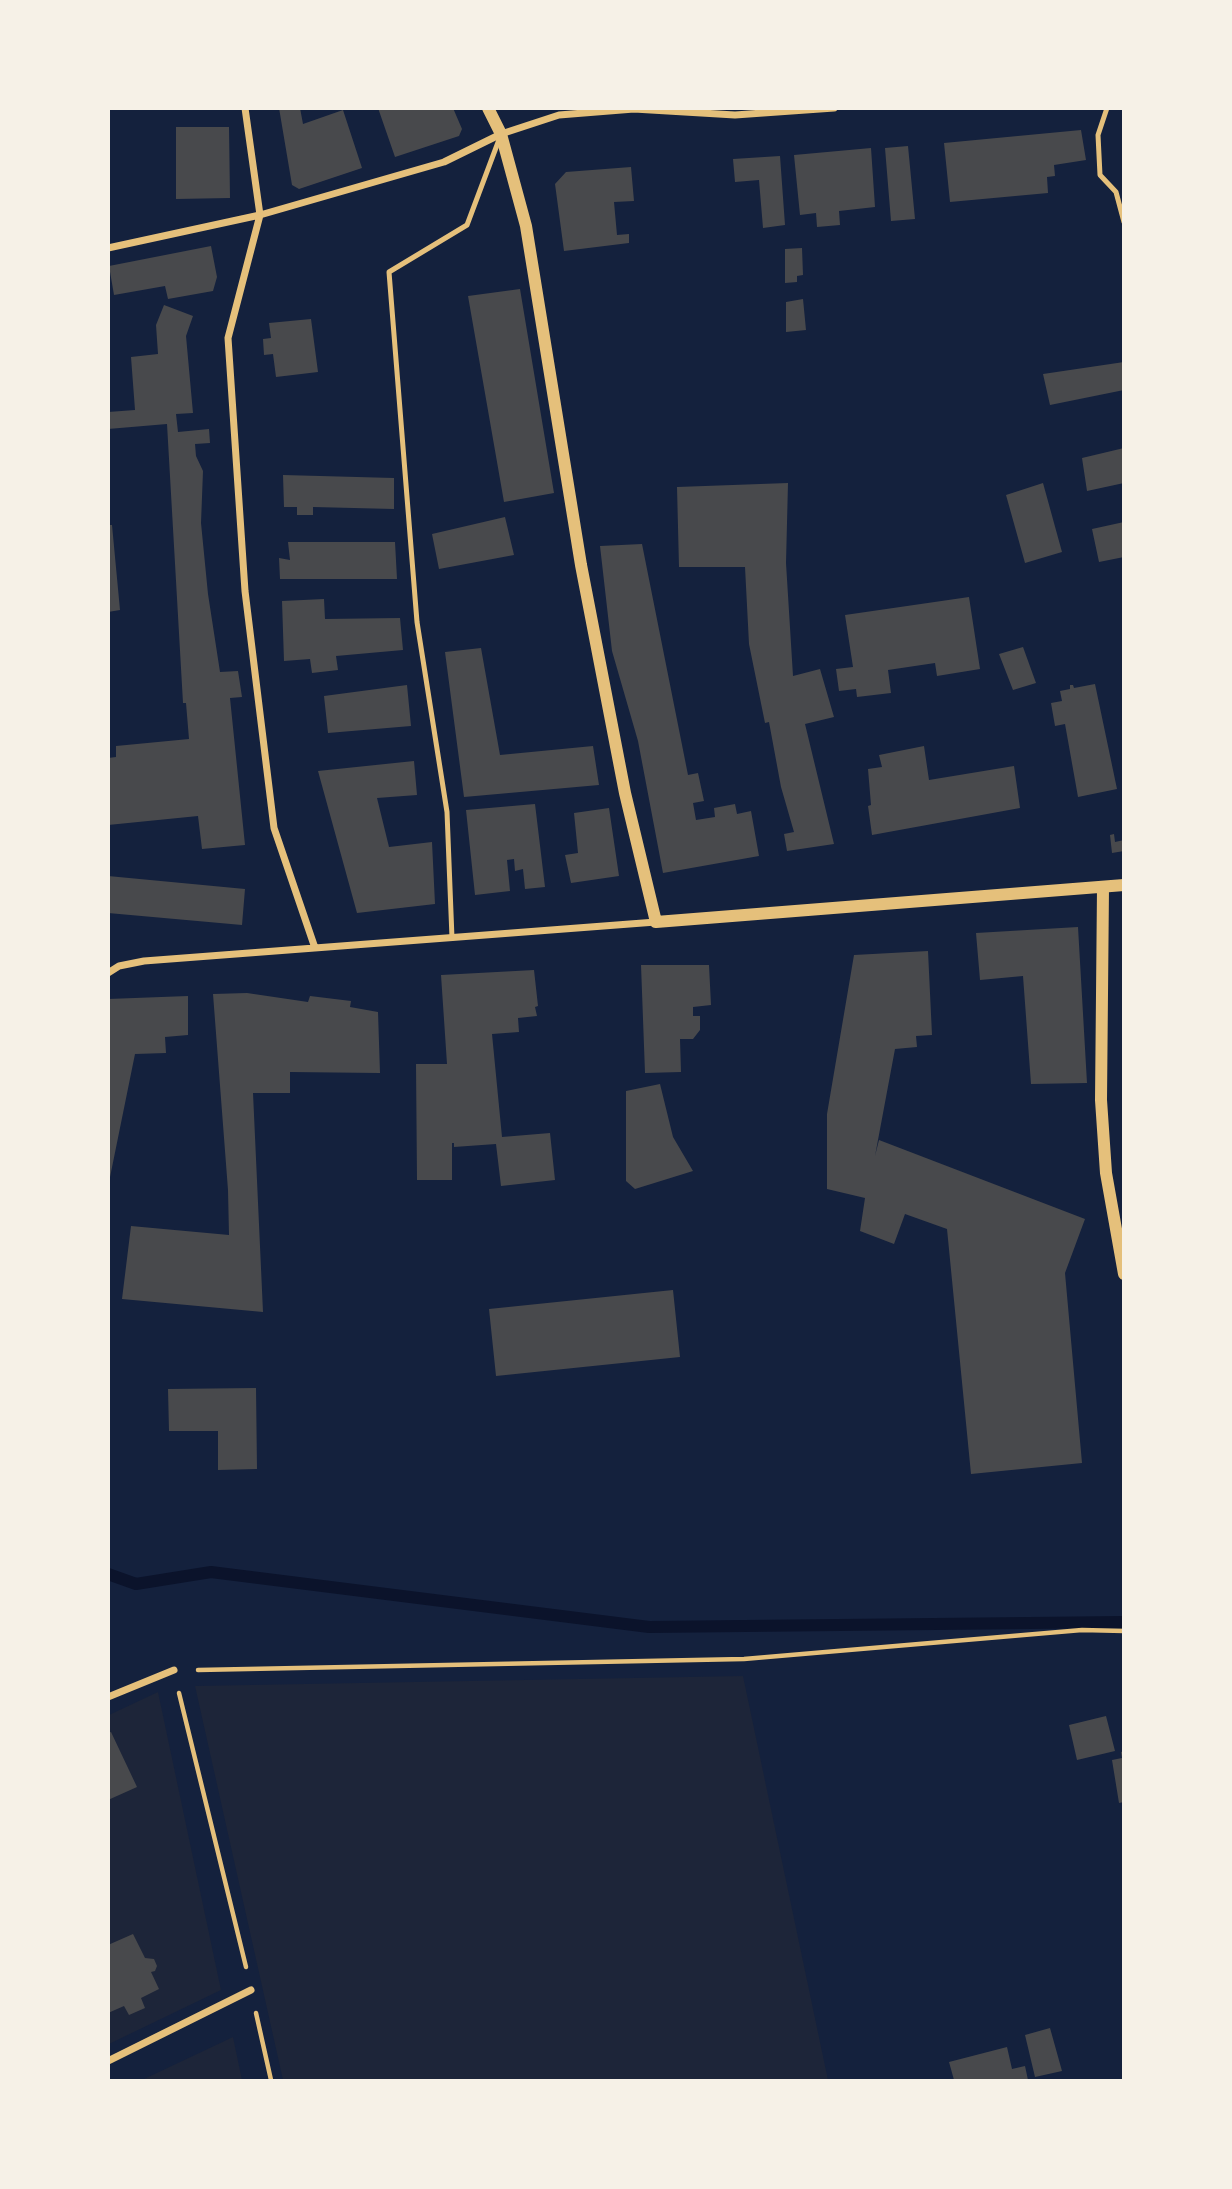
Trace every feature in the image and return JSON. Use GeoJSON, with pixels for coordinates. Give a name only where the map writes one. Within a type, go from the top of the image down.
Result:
{"type":"FeatureCollection","features":[{"type":"Feature","properties":{"kind":"street"},"geometry":{"type":"LineString","coordinates":[[245,108],[260,215],[228,338],[245,591],[274,828],[315,948]]}},
{"type":"Feature","properties":{"kind":"street"},"geometry":{"type":"LineString","coordinates":[[488,108],[500,134],[526,226],[581,565],[625,793],[656,922]]}},
{"type":"Feature","properties":{"kind":"street"},"geometry":{"type":"LineString","coordinates":[[108,248],[260,215],[444,162],[500,134],[559,115],[634,109],[735,115],[834,108]]}},
{"type":"Feature","properties":{"kind":"street"},"geometry":{"type":"LineString","coordinates":[[108,973],[119,966],[144,961],[1124,885]]}},
{"type":"Feature","properties":{"kind":"street"},"geometry":{"type":"LineString","coordinates":[[1103,888],[1101,1100],[1106,1172],[1124,1274]]}},
{"type":"Feature","properties":{"kind":"street"},"geometry":{"type":"LineString","coordinates":[[108,1697],[174,1670]]}},
{"type":"Feature","properties":{"kind":"street"},"geometry":{"type":"LineString","coordinates":[[108,2061],[251,1990]]}},
{"type":"Feature","properties":{"kind":"lane"},"geometry":{"type":"LineString","coordinates":[[1107,108],[1098,135],[1100,175],[1116,192],[1124,222]]}},
{"type":"Feature","properties":{"kind":"lane"},"geometry":{"type":"LineString","coordinates":[[452,937],[447,812],[417,622],[389,272],[467,225],[500,134]]}},
{"type":"Feature","properties":{"kind":"path"},"geometry":{"type":"LineString","coordinates":[[271,2081],[174,1670],[744,1659],[1082,1630],[1124,1630]]}},
{"type":"Feature","properties":{"kind":"shaded area"},"geometry":{"type":"Polygon","coordinates":[[[743,1676],[828,2080],[283,2080],[195,1686],[743,1676]]]}},
{"type":"Feature","properties":{"kind":"shaded area"},"geometry":{"type":"Polygon","coordinates":[[[158,1692],[221,1990],[109,2044],[109,1715],[158,1692]]]}},
{"type":"Feature","properties":{"kind":"shaded area"},"geometry":{"type":"Polygon","coordinates":[[[233,2037],[242,2080],[142,2080],[233,2037]]]}},
{"type":"Feature","properties":{"kind":"building"},"geometry":{"type":"Polygon","coordinates":[[[279,108],[300,108],[303,124],[343,110],[362,168],[299,189],[292,185],[279,108]]]}},
{"type":"Feature","properties":{"kind":"building"},"geometry":{"type":"Polygon","coordinates":[[[378,108],[453,108],[462,129],[459,136],[395,157],[378,108]]]}},
{"type":"Feature","properties":{"kind":"building"},"geometry":{"type":"Polygon","coordinates":[[[176,127],[229,127],[230,198],[176,199],[176,127]]]}},
{"type":"Feature","properties":{"kind":"building"},"geometry":{"type":"Polygon","coordinates":[[[1081,130],[1086,160],[1054,165],[1055,176],[1047,177],[1048,193],[950,202],[944,143],[1081,130]]]}},
{"type":"Feature","properties":{"kind":"building"},"geometry":{"type":"Polygon","coordinates":[[[908,146],[915,219],[891,221],[885,148],[908,146]]]}},
{"type":"Feature","properties":{"kind":"building"},"geometry":{"type":"Polygon","coordinates":[[[871,148],[875,207],[839,211],[840,225],[817,227],[816,213],[800,215],[794,155],[871,148]]]}},
{"type":"Feature","properties":{"kind":"building"},"geometry":{"type":"Polygon","coordinates":[[[780,156],[785,225],[763,228],[759,180],[735,182],[733,159],[780,156]]]}},
{"type":"Feature","properties":{"kind":"building"},"geometry":{"type":"Polygon","coordinates":[[[631,167],[634,201],[614,202],[617,235],[629,234],[629,243],[564,251],[555,184],[566,172],[631,167]]]}},
{"type":"Feature","properties":{"kind":"building"},"geometry":{"type":"Polygon","coordinates":[[[211,246],[217,277],[213,291],[168,299],[165,286],[114,295],[109,266],[211,246]]]}},
{"type":"Feature","properties":{"kind":"building"},"geometry":{"type":"Polygon","coordinates":[[[802,248],[803,275],[797,276],[797,282],[785,283],[785,249],[802,248]]]}},
{"type":"Feature","properties":{"kind":"building"},"geometry":{"type":"Polygon","coordinates":[[[520,289],[554,493],[504,502],[468,296],[520,289]]]}},
{"type":"Feature","properties":{"kind":"building"},"geometry":{"type":"Polygon","coordinates":[[[803,299],[806,330],[786,332],[786,302],[803,299]]]}},
{"type":"Feature","properties":{"kind":"building"},"geometry":{"type":"Polygon","coordinates":[[[164,305],[193,316],[186,336],[193,413],[176,414],[178,432],[209,429],[210,443],[195,444],[196,456],[203,471],[201,523],[220,672],[238,671],[242,697],[230,698],[245,845],[202,849],[198,816],[108,825],[108,758],[116,757],[116,746],[189,739],[186,703],[183,703],[167,424],[108,429],[108,412],[135,410],[131,357],[158,354],[156,325],[164,305]]]}},
{"type":"Feature","properties":{"kind":"building"},"geometry":{"type":"Polygon","coordinates":[[[311,319],[318,372],[276,377],[273,354],[264,355],[263,339],[271,338],[269,323],[311,319]]]}},
{"type":"Feature","properties":{"kind":"building"},"geometry":{"type":"Polygon","coordinates":[[[1124,362],[1124,390],[1050,405],[1043,374],[1124,362]]]}},
{"type":"Feature","properties":{"kind":"building"},"geometry":{"type":"Polygon","coordinates":[[[1124,448],[1124,483],[1087,491],[1082,458],[1124,448]]]}},
{"type":"Feature","properties":{"kind":"building"},"geometry":{"type":"Polygon","coordinates":[[[283,475],[394,478],[394,509],[313,507],[313,515],[297,515],[297,507],[284,507],[283,475]]]}},
{"type":"Feature","properties":{"kind":"building"},"geometry":{"type":"Polygon","coordinates":[[[788,483],[786,563],[793,676],[820,669],[834,717],[805,724],[834,844],[787,851],[784,834],[794,832],[781,787],[769,722],[765,723],[749,644],[745,567],[679,567],[677,487],[788,483]]]}},
{"type":"Feature","properties":{"kind":"building"},"geometry":{"type":"Polygon","coordinates":[[[1043,483],[1062,552],[1025,563],[1006,495],[1043,483]]]}},
{"type":"Feature","properties":{"kind":"building"},"geometry":{"type":"Polygon","coordinates":[[[505,517],[514,555],[439,569],[432,534],[505,517]]]}},
{"type":"Feature","properties":{"kind":"building"},"geometry":{"type":"Polygon","coordinates":[[[1124,522],[1124,557],[1099,562],[1092,529],[1124,522]]]}},
{"type":"Feature","properties":{"kind":"building"},"geometry":{"type":"Polygon","coordinates":[[[108,525],[112,525],[120,610],[108,612],[108,525]]]}},
{"type":"Feature","properties":{"kind":"building"},"geometry":{"type":"Polygon","coordinates":[[[288,542],[395,542],[397,579],[280,579],[279,558],[290,560],[288,542]]]}},
{"type":"Feature","properties":{"kind":"building"},"geometry":{"type":"Polygon","coordinates":[[[642,544],[688,775],[698,773],[704,801],[693,803],[696,820],[715,817],[714,808],[735,804],[737,814],[751,811],[759,856],[663,873],[638,741],[612,651],[600,546],[642,544]]]}},
{"type":"Feature","properties":{"kind":"building"},"geometry":{"type":"Polygon","coordinates":[[[969,597],[980,669],[937,676],[935,663],[888,670],[891,693],[857,697],[856,689],[839,691],[836,669],[853,667],[845,615],[969,597]]]}},
{"type":"Feature","properties":{"kind":"building"},"geometry":{"type":"Polygon","coordinates":[[[324,599],[325,619],[400,618],[403,650],[336,656],[338,670],[312,673],[310,659],[284,661],[282,601],[324,599]]]}},
{"type":"Feature","properties":{"kind":"building"},"geometry":{"type":"Polygon","coordinates":[[[1023,647],[1036,683],[1013,690],[999,654],[1023,647]]]}},
{"type":"Feature","properties":{"kind":"building"},"geometry":{"type":"Polygon","coordinates":[[[481,648],[500,755],[593,746],[599,785],[464,797],[445,652],[481,648]]]}},
{"type":"Feature","properties":{"kind":"building"},"geometry":{"type":"Polygon","coordinates":[[[1095,684],[1117,789],[1078,797],[1065,724],[1055,726],[1051,703],[1062,701],[1060,691],[1070,689],[1070,685],[1074,688],[1095,684]]]}},
{"type":"Feature","properties":{"kind":"building"},"geometry":{"type":"Polygon","coordinates":[[[407,685],[411,726],[328,733],[324,696],[407,685]]]}},
{"type":"Feature","properties":{"kind":"building"},"geometry":{"type":"Polygon","coordinates":[[[924,746],[929,780],[1014,766],[1020,808],[872,835],[868,806],[871,805],[868,769],[882,767],[879,755],[924,746]]]}},
{"type":"Feature","properties":{"kind":"building"},"geometry":{"type":"Polygon","coordinates":[[[414,761],[417,795],[377,798],[389,847],[432,842],[435,904],[357,913],[318,771],[414,761]]]}},
{"type":"Feature","properties":{"kind":"building"},"geometry":{"type":"Polygon","coordinates":[[[535,804],[545,887],[525,889],[523,869],[515,871],[514,859],[507,860],[510,891],[475,895],[466,810],[535,804]]]}},
{"type":"Feature","properties":{"kind":"building"},"geometry":{"type":"Polygon","coordinates":[[[609,808],[619,876],[571,883],[565,855],[578,853],[574,813],[609,808]]]}},
{"type":"Feature","properties":{"kind":"building"},"geometry":{"type":"Polygon","coordinates":[[[1114,834],[1115,842],[1124,840],[1124,851],[1112,853],[1110,835],[1114,834]]]}},
{"type":"Feature","properties":{"kind":"building"},"geometry":{"type":"Polygon","coordinates":[[[108,876],[245,889],[242,925],[108,913],[108,876]]]}},
{"type":"Feature","properties":{"kind":"building"},"geometry":{"type":"Polygon","coordinates":[[[1078,927],[1087,1083],[1031,1084],[1023,976],[980,980],[976,933],[1078,927]]]}},
{"type":"Feature","properties":{"kind":"building"},"geometry":{"type":"Polygon","coordinates":[[[928,951],[932,1035],[916,1036],[917,1047],[895,1049],[875,1156],[879,1140],[1085,1219],[1065,1273],[1082,1463],[971,1474],[947,1229],[905,1214],[894,1244],[860,1231],[865,1198],[827,1189],[827,1114],[854,955],[928,951]]]}},
{"type":"Feature","properties":{"kind":"building"},"geometry":{"type":"Polygon","coordinates":[[[641,965],[709,965],[711,1005],[693,1007],[693,1016],[700,1016],[700,1030],[693,1039],[680,1039],[681,1072],[645,1073],[641,965]]]}},
{"type":"Feature","properties":{"kind":"building"},"geometry":{"type":"Polygon","coordinates":[[[534,970],[537,1016],[518,1018],[519,1032],[492,1034],[502,1137],[550,1133],[555,1180],[501,1186],[496,1144],[454,1147],[452,1143],[452,1180],[417,1180],[416,1064],[447,1064],[441,975],[534,970]]]}},
{"type":"Feature","properties":{"kind":"building"},"geometry":{"type":"Polygon","coordinates":[[[247,993],[308,1002],[310,996],[351,1001],[350,1007],[378,1012],[380,1073],[290,1072],[290,1093],[253,1093],[263,1312],[122,1299],[131,1226],[229,1235],[213,994],[247,993]]]}},
{"type":"Feature","properties":{"kind":"building"},"geometry":{"type":"Polygon","coordinates":[[[188,996],[188,1035],[165,1037],[166,1053],[135,1054],[108,1187],[108,999],[188,996]]]}},
{"type":"Feature","properties":{"kind":"building"},"geometry":{"type":"Polygon","coordinates":[[[660,1084],[673,1137],[693,1171],[635,1189],[626,1181],[626,1091],[660,1084]]]}},
{"type":"Feature","properties":{"kind":"building"},"geometry":{"type":"Polygon","coordinates":[[[673,1290],[680,1357],[496,1376],[489,1309],[673,1290]]]}},
{"type":"Feature","properties":{"kind":"building"},"geometry":{"type":"Polygon","coordinates":[[[256,1388],[257,1469],[218,1470],[218,1431],[169,1431],[168,1389],[256,1388]]]}},
{"type":"Feature","properties":{"kind":"building"},"geometry":{"type":"Polygon","coordinates":[[[1106,1716],[1115,1751],[1077,1760],[1069,1725],[1106,1716]]]}},
{"type":"Feature","properties":{"kind":"building"},"geometry":{"type":"Polygon","coordinates":[[[111,1732],[137,1787],[108,1800],[108,1733],[111,1732]]]}},
{"type":"Feature","properties":{"kind":"building"},"geometry":{"type":"Polygon","coordinates":[[[1124,1751],[1124,1802],[1119,1803],[1112,1760],[1122,1758],[1121,1752],[1124,1751]]]}},
{"type":"Feature","properties":{"kind":"building"},"geometry":{"type":"Polygon","coordinates":[[[133,1934],[145,1958],[154,1959],[157,1966],[155,1971],[151,1972],[159,1989],[141,1998],[145,2008],[129,2015],[124,2006],[108,2013],[108,1945],[133,1934]]]}},
{"type":"Feature","properties":{"kind":"building"},"geometry":{"type":"Polygon","coordinates":[[[1050,2028],[1062,2071],[1035,2077],[1025,2035],[1050,2028]]]}},
{"type":"Feature","properties":{"kind":"building"},"geometry":{"type":"Polygon","coordinates":[[[1007,2047],[1012,2069],[1025,2066],[1028,2080],[954,2080],[949,2062],[1007,2047]]]}},
{"type":"Feature","properties":{"kind":"waterway"},"geometry":{"type":"LineString","coordinates":[[108,1574],[136,1584],[211,1572],[649,1627],[1124,1622]]}}]}
